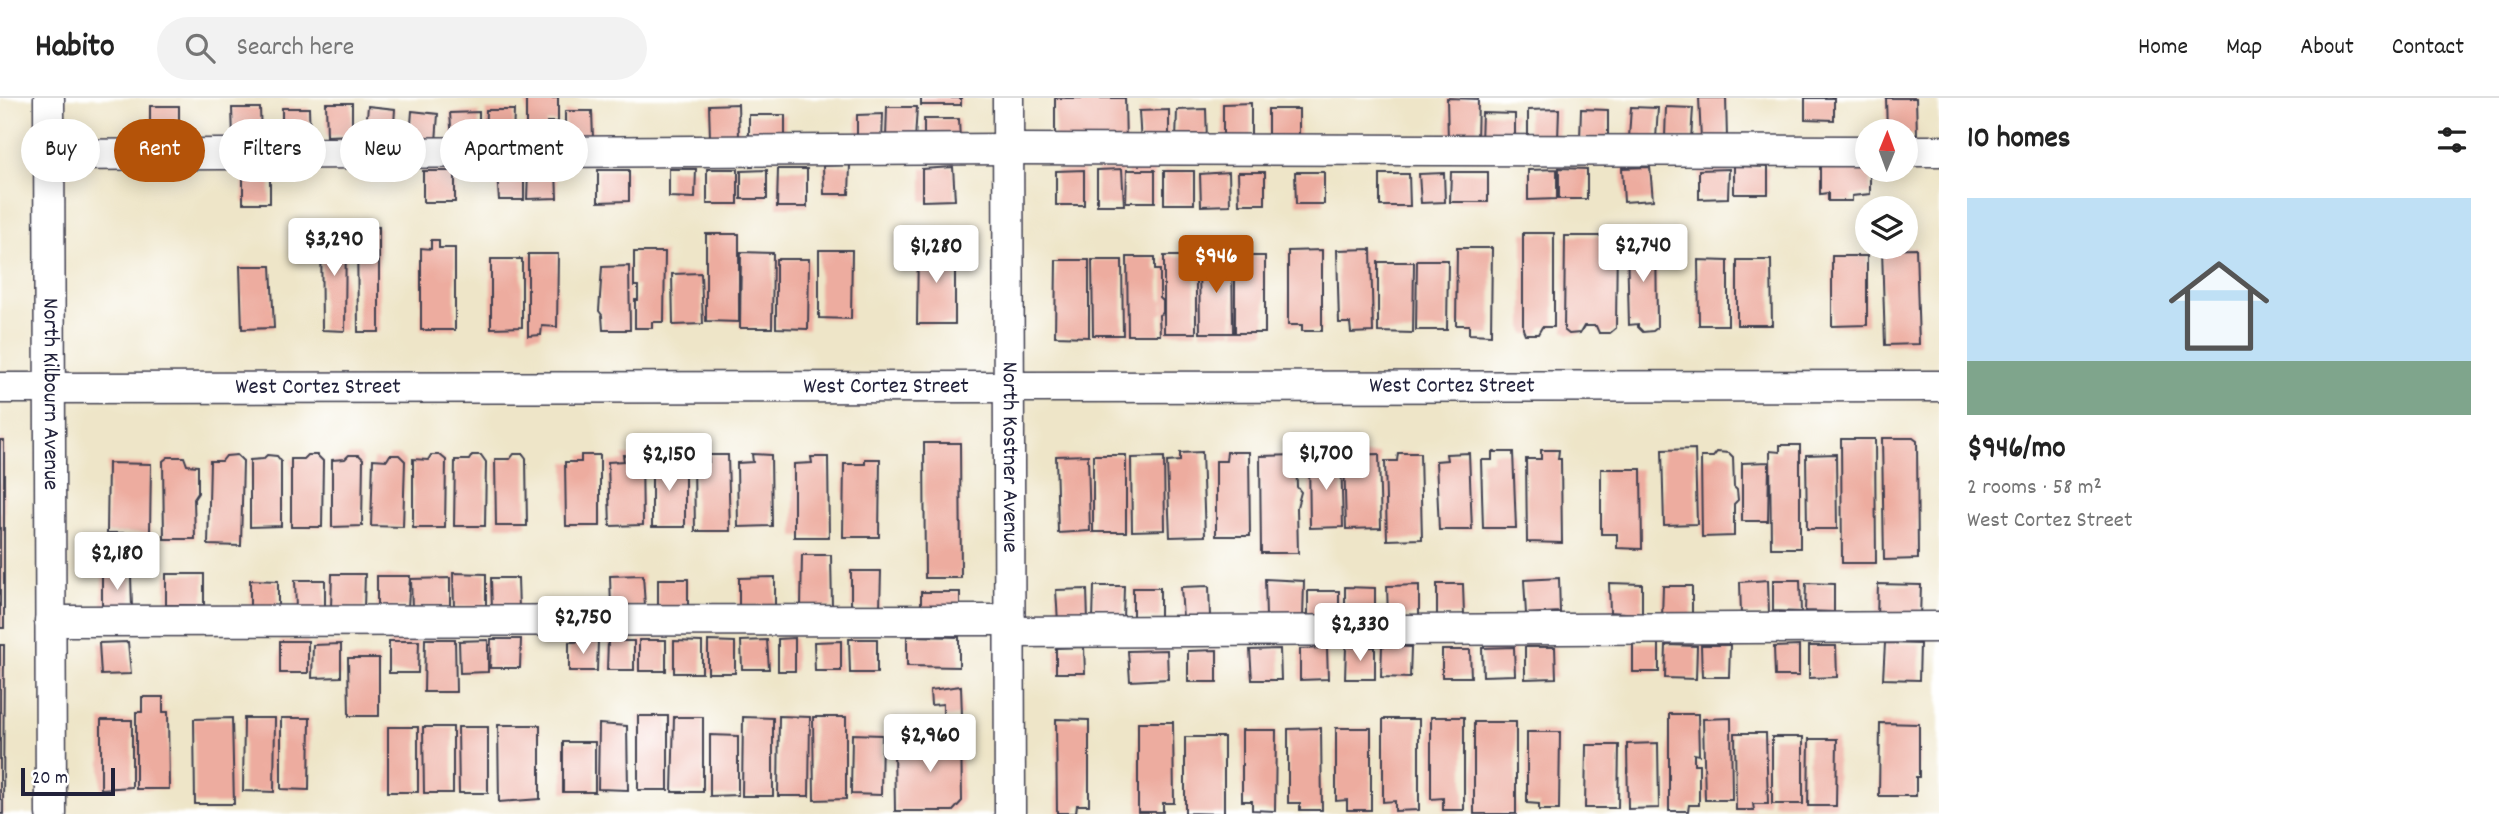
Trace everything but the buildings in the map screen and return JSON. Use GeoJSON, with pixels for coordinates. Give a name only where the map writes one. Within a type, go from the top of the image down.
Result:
{"type":"FeatureCollection","features":[{"type":"Feature","properties":{"kind":"street","name":"North Kilbourn Avenue"},"geometry":{"type":"LineString","coordinates":[[49,98],[49,119]]}},
{"type":"Feature","properties":{"kind":"street","name":"North Kostner Avenue"},"geometry":{"type":"LineString","coordinates":[[1008,98],[1010,814]]}},
{"type":"Feature","properties":{"kind":"street"},"geometry":{"type":"LineString","coordinates":[[100,155],[1008,149],[1855,151]]}},
{"type":"Feature","properties":{"kind":"street"},"geometry":{"type":"LineString","coordinates":[[1918,151],[1939,151]]}},
{"type":"Feature","properties":{"kind":"street","name":"North Kilbourn Avenue"},"geometry":{"type":"LineString","coordinates":[[50,182],[51,814]]}},
{"type":"Feature","properties":{"kind":"street","name":"West Cortez Street"},"geometry":{"type":"LineString","coordinates":[[0,388],[1939,386]]}},
{"type":"Feature","properties":{"kind":"street"},"geometry":{"type":"LineString","coordinates":[[50,621],[1939,627]]}}]}
